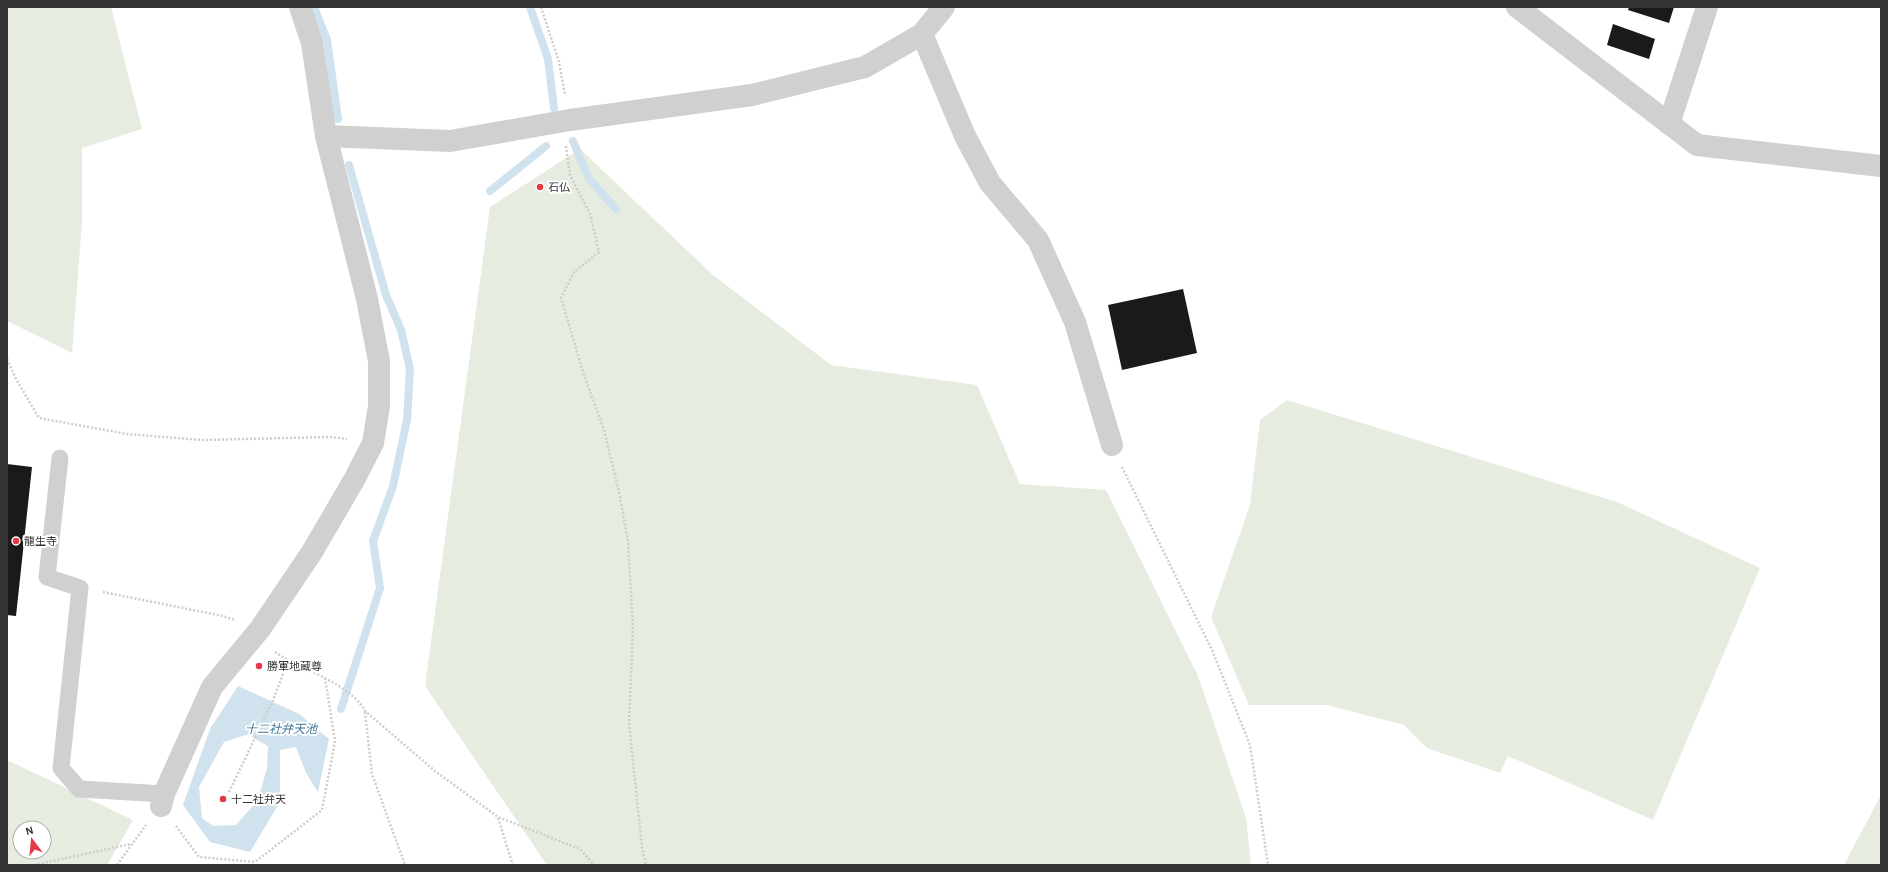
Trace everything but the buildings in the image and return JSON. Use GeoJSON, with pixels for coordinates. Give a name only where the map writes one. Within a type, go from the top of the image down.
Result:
{"type":"FeatureCollection","features":[{"type":"Feature","properties":{"kind":"street"},"geometry":{"type":"LineString","coordinates":[[162,800],[212,687],[254,637],[312,552],[354,480],[373,443],[379,406],[379,361],[367,298],[326,136],[312,43],[300,7]]}},
{"type":"Feature","properties":{"kind":"street"},"geometry":{"type":"LineString","coordinates":[[326,136],[450,141],[570,120],[752,95],[865,66],[922,34],[944,7]]}},
{"type":"Feature","properties":{"kind":"street"},"geometry":{"type":"LineString","coordinates":[[1517,7],[1697,145],[1881,166]]}},
{"type":"Feature","properties":{"kind":"street"},"geometry":{"type":"LineString","coordinates":[[1669,124],[1707,7]]}},
{"type":"Feature","properties":{"kind":"street"},"geometry":{"type":"LineString","coordinates":[[922,34],[965,136],[990,183],[1038,240],[1075,322],[1112,445]]}},
{"type":"Feature","properties":{"kind":"lane"},"geometry":{"type":"LineString","coordinates":[[60,458],[47,577],[80,588],[61,768],[80,789],[162,800]]}},
{"type":"Feature","properties":{"kind":"path"},"geometry":{"type":"LineString","coordinates":[[541,7],[559,62],[570,120],[566,146],[570,175],[590,214],[599,252],[574,272],[561,298],[583,372],[604,430],[619,492],[628,541],[633,628],[629,723],[642,848],[646,865]]}},
{"type":"Feature","properties":{"kind":"path"},"geometry":{"type":"LineString","coordinates":[[7,359],[16,379],[39,418],[127,434],[202,440],[331,437]]}},
{"type":"Feature","properties":{"kind":"path"},"geometry":{"type":"LineString","coordinates":[[1112,445],[1212,650],[1250,745],[1268,865]]}},
{"type":"Feature","properties":{"kind":"path"},"geometry":{"type":"LineString","coordinates":[[120,594],[223,616]]}},
{"type":"Feature","properties":{"kind":"path"},"geometry":{"type":"LineString","coordinates":[[254,637],[288,661],[325,678],[360,702],[365,711],[435,771],[498,817],[580,849],[594,865]]}},
{"type":"Feature","properties":{"kind":"path"},"geometry":{"type":"LineString","coordinates":[[229,792],[272,703],[288,661]]}},
{"type":"Feature","properties":{"kind":"path"},"geometry":{"type":"LineString","coordinates":[[117,865],[162,800],[199,857],[255,862],[322,810],[336,741],[325,678]]}},
{"type":"Feature","properties":{"kind":"path"},"geometry":{"type":"LineString","coordinates":[[365,711],[372,774],[404,865]]}},
{"type":"Feature","properties":{"kind":"path"},"geometry":{"type":"LineString","coordinates":[[498,817],[514,865]]}},
{"type":"Feature","properties":{"kind":"path"},"geometry":{"type":"LineString","coordinates":[[34,865],[131,844]]}},
{"type":"Feature","properties":{"kind":"shaded area"},"geometry":{"type":"Polygon","coordinates":[[[7,7],[111,7],[142,129],[82,148],[82,222],[72,353],[7,321],[7,7]]]}},
{"type":"Feature","properties":{"kind":"shaded area"},"geometry":{"type":"Polygon","coordinates":[[[580,149],[713,275],[831,365],[977,385],[1020,484],[1106,490],[1198,676],[1246,818],[1251,865],[547,865],[425,686],[490,207],[580,149]]]}},
{"type":"Feature","properties":{"kind":"shaded area"},"geometry":{"type":"Polygon","coordinates":[[[1287,400],[1617,502],[1760,568],[1653,820],[1508,756],[1500,773],[1427,748],[1404,725],[1327,705],[1249,705],[1211,617],[1250,505],[1260,420],[1287,400]]]}},
{"type":"Feature","properties":{"kind":"shaded area"},"geometry":{"type":"Polygon","coordinates":[[[7,760],[133,820],[107,865],[7,865],[7,760]]]}},
{"type":"Feature","properties":{"kind":"shaded area"},"geometry":{"type":"Polygon","coordinates":[[[1881,795],[1881,865],[1844,865],[1881,795]]]}},
{"type":"Feature","properties":{"kind":"water","name":"十二社弁天池"},"geometry":{"type":"Polygon","coordinates":[[[238,686],[299,714],[329,739],[318,792],[306,773],[296,747],[280,750],[280,802],[250,852],[210,842],[183,805],[210,729],[238,686]],[[249,734],[224,742],[199,787],[202,818],[213,826],[236,825],[258,800],[267,768],[268,746],[249,734]]]}},
{"type":"Feature","properties":{"kind":"waterway"},"geometry":{"type":"LineString","coordinates":[[314,7],[327,40],[338,119]]}},
{"type":"Feature","properties":{"kind":"waterway"},"geometry":{"type":"LineString","coordinates":[[530,7],[548,59],[554,108]]}},
{"type":"Feature","properties":{"kind":"waterway"},"geometry":{"type":"LineString","coordinates":[[573,141],[589,179],[616,209]]}},
{"type":"Feature","properties":{"kind":"waterway"},"geometry":{"type":"LineString","coordinates":[[490,191],[546,146]]}},
{"type":"Feature","properties":{"kind":"waterway"},"geometry":{"type":"LineString","coordinates":[[341,709],[380,588],[373,541],[393,486],[407,420],[410,369],[401,330],[386,295],[349,165]]}},
{"type":"Feature","properties":{"kind":"place","name":"石仏"},"geometry":{"type":"Point","coordinates":[540,187]}},
{"type":"Feature","properties":{"kind":"place","name":"龍生寺"},"geometry":{"type":"Point","coordinates":[16,541]}},
{"type":"Feature","properties":{"kind":"place","name":"勝軍地蔵尊"},"geometry":{"type":"Point","coordinates":[259,666]}},
{"type":"Feature","properties":{"kind":"place","name":"十二社弁天"},"geometry":{"type":"Point","coordinates":[223,799]}}]}
